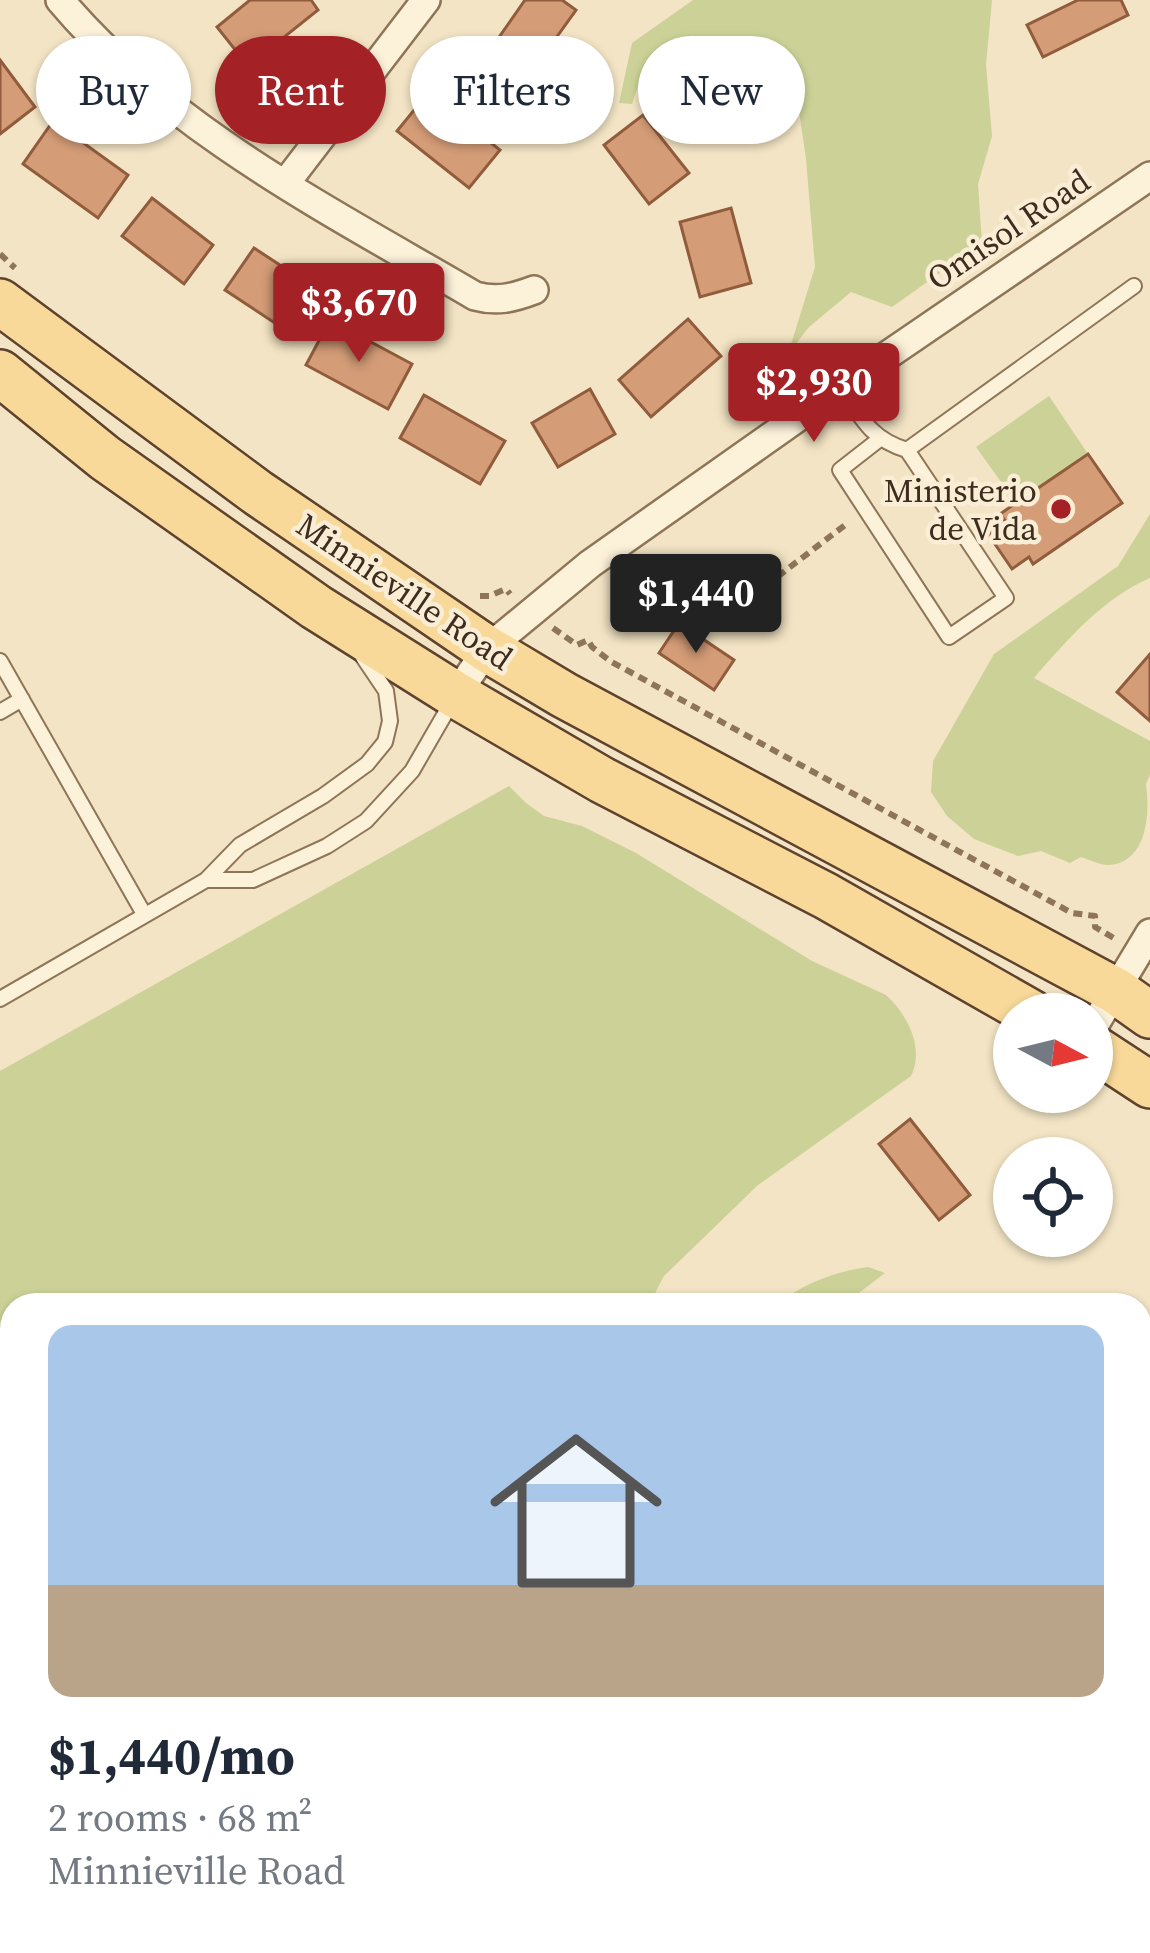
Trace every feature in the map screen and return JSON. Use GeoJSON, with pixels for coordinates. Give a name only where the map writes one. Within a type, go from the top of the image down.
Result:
{"type":"FeatureCollection","features":[{"type":"Feature","properties":{"kind":"main road","name":"Minnieville Road"},"geometry":{"type":"LineString","coordinates":[[0,302],[258,493],[487,649],[1119,1012]]}},
{"type":"Feature","properties":{"kind":"main road","name":"Minnieville Road"},"geometry":{"type":"LineString","coordinates":[[0,373],[105,458],[334,618],[456,694],[602,780],[826,896],[996,993]]}},
{"type":"Feature","properties":{"kind":"main road"},"geometry":{"type":"LineString","coordinates":[[1113,1061],[1150,1085]]}},
{"type":"Feature","properties":{"kind":"street"},"geometry":{"type":"LineString","coordinates":[[60,0],[85,29],[157,92],[285,184],[475,296],[514,298],[534,290]]}},
{"type":"Feature","properties":{"kind":"street"},"geometry":{"type":"LineString","coordinates":[[285,184],[426,0]]}},
{"type":"Feature","properties":{"kind":"street","name":"Omisol Road"},"geometry":{"type":"LineString","coordinates":[[456,694],[487,649],[590,563],[1150,176]]}},
{"type":"Feature","properties":{"kind":"street"},"geometry":{"type":"LineString","coordinates":[[1119,1012],[1150,933]]}},
{"type":"Feature","properties":{"kind":"lane"},"geometry":{"type":"LineString","coordinates":[[907,450],[1134,286]]}},
{"type":"Feature","properties":{"kind":"lane"},"geometry":{"type":"LineString","coordinates":[[841,387],[869,430],[907,450],[1006,598],[949,637],[840,470],[881,438]]}},
{"type":"Feature","properties":{"kind":"lane"},"geometry":{"type":"LineString","coordinates":[[0,999],[206,880],[240,845],[368,764],[385,742],[390,722],[386,691],[334,618]]}},
{"type":"Feature","properties":{"kind":"lane"},"geometry":{"type":"LineString","coordinates":[[0,661],[144,914]]}},
{"type":"Feature","properties":{"kind":"lane"},"geometry":{"type":"LineString","coordinates":[[206,880],[253,880],[327,846],[366,821],[412,771],[456,694]]}},
{"type":"Feature","properties":{"kind":"lane"},"geometry":{"type":"LineString","coordinates":[[0,712],[22,699]]}},
{"type":"Feature","properties":{"kind":"path"},"geometry":{"type":"LineString","coordinates":[[730,613],[866,509]]}},
{"type":"Feature","properties":{"kind":"path"},"geometry":{"type":"LineString","coordinates":[[577,645],[588,640],[610,661],[1072,914],[1095,916],[1095,927]]}},
{"type":"Feature","properties":{"kind":"green space"},"geometry":{"type":"Polygon","coordinates":[[[693,0],[992,0],[986,65],[992,136],[978,184],[982,243],[892,307],[851,292],[809,327],[788,354],[815,267],[804,144],[805,36],[642,36],[693,0]]]}},
{"type":"Feature","properties":{"kind":"green space"},"geometry":{"type":"Polygon","coordinates":[[[638,39],[638,86],[632,104],[619,103],[632,43],[638,39]]]}},
{"type":"Feature","properties":{"kind":"green space"},"geometry":{"type":"Polygon","coordinates":[[[1049,396],[1088,454],[1016,503],[976,447],[1049,396]]]}},
{"type":"Feature","properties":{"kind":"green space"},"geometry":{"type":"Polygon","coordinates":[[[1150,514],[1150,578],[1101,608],[1034,678],[1150,741],[1146,821],[1139,845],[1123,862],[1107,865],[1081,857],[1070,863],[1041,851],[1018,856],[974,839],[947,816],[931,792],[933,761],[994,654],[1118,566],[1150,514]]]}},
{"type":"Feature","properties":{"kind":"green space"},"geometry":{"type":"Polygon","coordinates":[[[509,786],[544,816],[582,826],[636,853],[812,961],[886,995],[912,1032],[916,1054],[911,1076],[758,1185],[664,1276],[656,1293],[0,1293],[0,1071],[509,786]]]}},
{"type":"Feature","properties":{"kind":"green space"},"geometry":{"type":"Polygon","coordinates":[[[868,1267],[885,1273],[859,1293],[794,1293],[819,1280],[868,1267]]]}},
{"type":"Feature","properties":{"kind":"building"},"geometry":{"type":"Polygon","coordinates":[[[250,0],[311,0],[318,10],[286,36],[224,36],[217,27],[250,0]]]}},
{"type":"Feature","properties":{"kind":"building"},"geometry":{"type":"Polygon","coordinates":[[[525,0],[562,0],[576,10],[557,36],[500,36],[525,0]]]}},
{"type":"Feature","properties":{"kind":"building"},"geometry":{"type":"Polygon","coordinates":[[[1078,0],[1121,0],[1128,15],[1043,57],[1027,25],[1078,0]]]}},
{"type":"Feature","properties":{"kind":"building"},"geometry":{"type":"Polygon","coordinates":[[[0,60],[35,107],[0,134],[0,60]]]}},
{"type":"Feature","properties":{"kind":"building"},"geometry":{"type":"Polygon","coordinates":[[[410,115],[410,141],[397,131],[410,115]]]}},
{"type":"Feature","properties":{"kind":"building"},"geometry":{"type":"Polygon","coordinates":[[[638,119],[638,144],[666,144],[689,173],[649,204],[604,145],[614,144],[614,137],[638,119]]]}},
{"type":"Feature","properties":{"kind":"building"},"geometry":{"type":"Polygon","coordinates":[[[37,144],[85,144],[128,175],[98,218],[23,164],[37,144]]]}},
{"type":"Feature","properties":{"kind":"building"},"geometry":{"type":"Polygon","coordinates":[[[413,144],[492,144],[500,150],[469,188],[413,144]]]}},
{"type":"Feature","properties":{"kind":"building"},"geometry":{"type":"Polygon","coordinates":[[[152,198],[213,245],[184,284],[122,236],[152,198]]]}},
{"type":"Feature","properties":{"kind":"building"},"geometry":{"type":"Polygon","coordinates":[[[731,208],[751,283],[700,297],[680,222],[731,208]]]}},
{"type":"Feature","properties":{"kind":"building"},"geometry":{"type":"Polygon","coordinates":[[[254,248],[318,290],[290,333],[225,290],[254,248]]]}},
{"type":"Feature","properties":{"kind":"building"},"geometry":{"type":"Polygon","coordinates":[[[688,319],[721,356],[651,417],[619,380],[688,319]]]}},
{"type":"Feature","properties":{"kind":"building"},"geometry":{"type":"Polygon","coordinates":[[[330,320],[412,364],[388,409],[306,365],[330,320]]]}},
{"type":"Feature","properties":{"kind":"building"},"geometry":{"type":"Polygon","coordinates":[[[590,389],[615,434],[558,467],[532,423],[590,389]]]}},
{"type":"Feature","properties":{"kind":"building"},"geometry":{"type":"Polygon","coordinates":[[[424,395],[505,441],[480,484],[400,438],[424,395]]]}},
{"type":"Feature","properties":{"kind":"building","name":"Ministerio de Vida"},"geometry":{"type":"Polygon","coordinates":[[[1088,454],[1122,503],[1033,564],[1029,557],[1012,569],[988,534],[1006,522],[1000,514],[1088,454]]]}},
{"type":"Feature","properties":{"kind":"building"},"geometry":{"type":"Polygon","coordinates":[[[679,623],[734,660],[714,690],[659,653],[679,623]]]}},
{"type":"Feature","properties":{"kind":"building"},"geometry":{"type":"Polygon","coordinates":[[[1150,654],[1150,721],[1117,692],[1150,654]]]}},
{"type":"Feature","properties":{"kind":"building"},"geometry":{"type":"Polygon","coordinates":[[[910,1119],[970,1195],[939,1220],[879,1144],[910,1119]]]}},
{"type":"Feature","properties":{"kind":"place","name":"Ministerio de Vida"},"geometry":{"type":"Point","coordinates":[1061,509]}}]}
